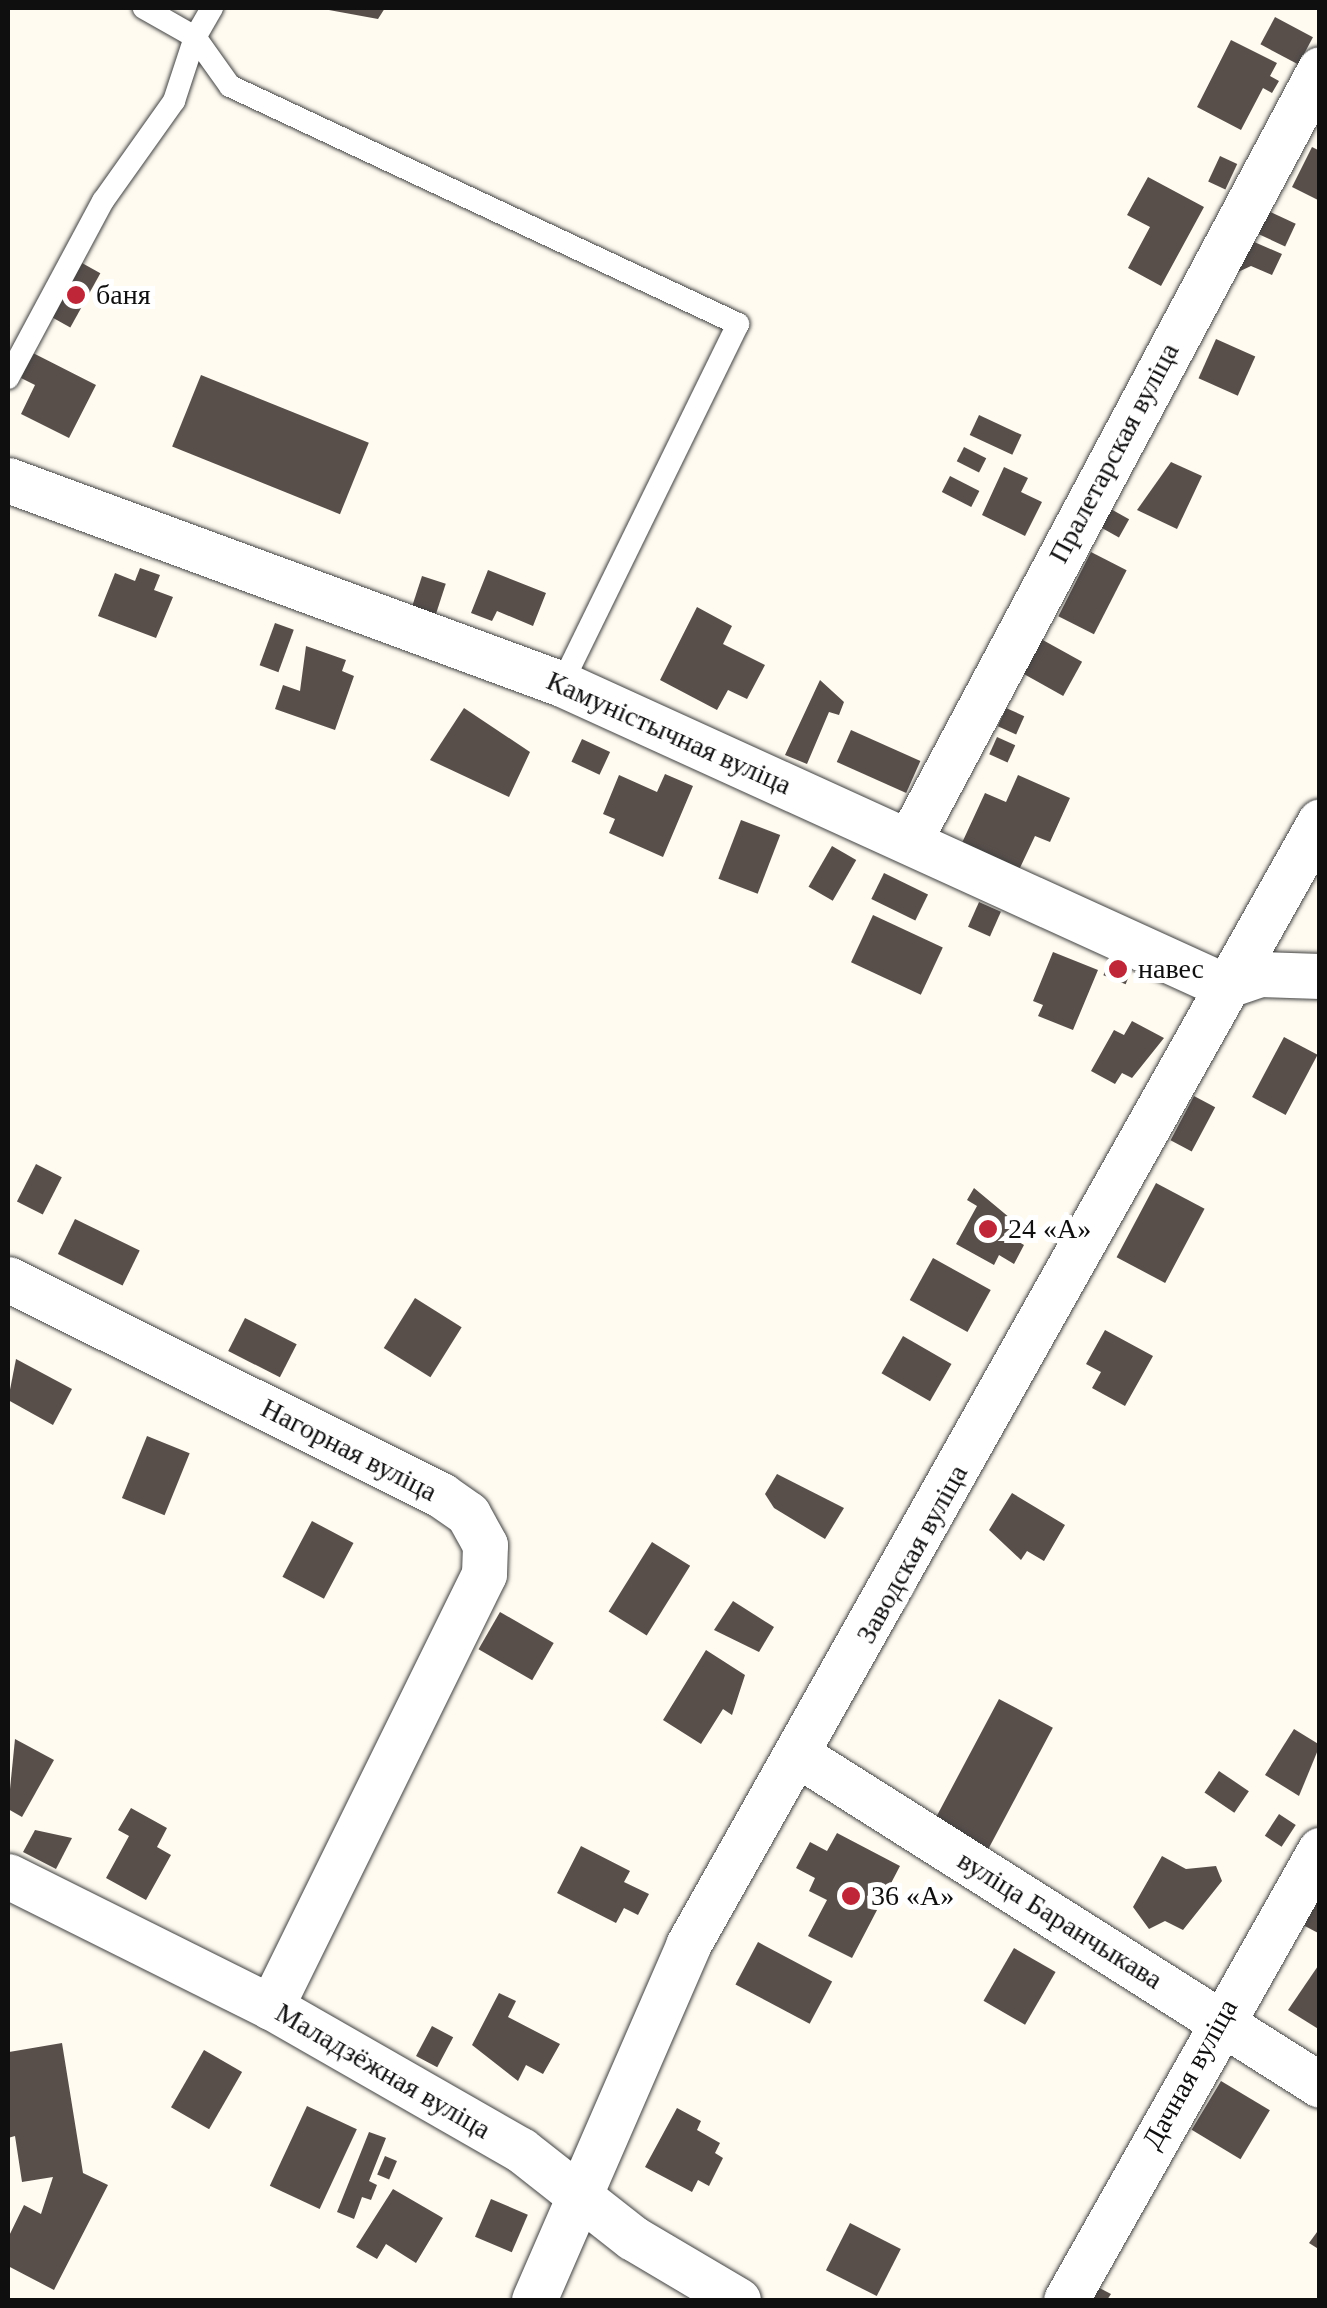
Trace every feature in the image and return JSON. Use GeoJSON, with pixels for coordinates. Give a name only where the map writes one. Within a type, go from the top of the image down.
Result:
{"type":"FeatureCollection","features":[{"type":"Feature","properties":{"kind":"street","name":"Пралетарская вуліца"},"geometry":{"type":"LineString","coordinates":[[910,839],[1320,68]]}},
{"type":"Feature","properties":{"kind":"street","name":"Камуністычная вуліца"},"geometry":{"type":"LineString","coordinates":[[8,480],[562,684],[910,839],[1225,986]]}},
{"type":"Feature","properties":{"kind":"street","name":"Заводская вуліца"},"geometry":{"type":"LineString","coordinates":[[534,2300],[578,2191],[688,1945],[800,1756],[1320,821]]}},
{"type":"Feature","properties":{"kind":"street"},"geometry":{"type":"LineString","coordinates":[[1225,986],[1260,974],[1320,976]]}},
{"type":"Feature","properties":{"kind":"street","name":"Нагорная вуліца"},"geometry":{"type":"LineString","coordinates":[[8,1279],[441,1495],[468,1514],[485,1545],[484,1574],[271,2007]]}},
{"type":"Feature","properties":{"kind":"street","name":"вуліца Баранчыкава"},"geometry":{"type":"LineString","coordinates":[[800,1756],[1320,2084]]}},
{"type":"Feature","properties":{"kind":"street","name":"Дачная вуліца"},"geometry":{"type":"LineString","coordinates":[[1066,2300],[1218,2021],[1320,1850]]}},
{"type":"Feature","properties":{"kind":"street","name":"Маладзёжная вуліца"},"geometry":{"type":"LineString","coordinates":[[8,1876],[271,2007],[578,2191],[634,2238],[738,2300]]}},
{"type":"Feature","properties":{"kind":"lane"},"geometry":{"type":"LineString","coordinates":[[144,8],[195,37],[230,86],[738,324],[562,684]]}},
{"type":"Feature","properties":{"kind":"lane"},"geometry":{"type":"LineString","coordinates":[[8,378],[103,202],[174,101],[195,37],[212,8]]}},
{"type":"Feature","properties":{"kind":"building"},"geometry":{"type":"Polygon","coordinates":[[[318,8],[385,8],[378,19],[318,8]]]}},
{"type":"Feature","properties":{"kind":"building"},"geometry":{"type":"Polygon","coordinates":[[[1275,17],[1313,37],[1298,65],[1260,44],[1275,17]]]}},
{"type":"Feature","properties":{"kind":"building"},"geometry":{"type":"Polygon","coordinates":[[[1231,40],[1277,63],[1270,76],[1279,81],[1272,93],[1263,88],[1241,130],[1197,107],[1231,40]]]}},
{"type":"Feature","properties":{"kind":"building"},"geometry":{"type":"Polygon","coordinates":[[[1312,147],[1320,151],[1320,201],[1292,187],[1312,147]]]}},
{"type":"Feature","properties":{"kind":"building"},"geometry":{"type":"Polygon","coordinates":[[[1220,156],[1237,164],[1225,189],[1208,181],[1220,156]]]}},
{"type":"Feature","properties":{"kind":"building"},"geometry":{"type":"Polygon","coordinates":[[[1148,177],[1204,207],[1161,286],[1128,268],[1150,227],[1127,215],[1148,177]]]}},
{"type":"Feature","properties":{"kind":"building"},"geometry":{"type":"Polygon","coordinates":[[[1264,209],[1296,224],[1285,246],[1253,232],[1264,209]]]}},
{"type":"Feature","properties":{"kind":"building"},"geometry":{"type":"Polygon","coordinates":[[[1252,241],[1282,254],[1272,275],[1251,266],[1238,272],[1252,241]]]}},
{"type":"Feature","properties":{"kind":"building","name":"баня"},"geometry":{"type":"Polygon","coordinates":[[[82,263],[100,273],[70,327],[52,317],[82,263]]]}},
{"type":"Feature","properties":{"kind":"building"},"geometry":{"type":"Polygon","coordinates":[[[1216,339],[1255,356],[1238,396],[1199,378],[1216,339]]]}},
{"type":"Feature","properties":{"kind":"building"},"geometry":{"type":"Polygon","coordinates":[[[33,353],[96,385],[69,438],[21,414],[35,385],[21,378],[33,353]]]}},
{"type":"Feature","properties":{"kind":"building"},"geometry":{"type":"Polygon","coordinates":[[[201,375],[369,443],[340,514],[172,446],[201,375]]]}},
{"type":"Feature","properties":{"kind":"building"},"geometry":{"type":"Polygon","coordinates":[[[979,415],[1022,435],[1012,455],[970,435],[979,415]]]}},
{"type":"Feature","properties":{"kind":"building"},"geometry":{"type":"Polygon","coordinates":[[[964,447],[986,458],[979,473],[957,461],[964,447]]]}},
{"type":"Feature","properties":{"kind":"building"},"geometry":{"type":"Polygon","coordinates":[[[1171,462],[1202,476],[1177,529],[1137,510],[1171,462]]]}},
{"type":"Feature","properties":{"kind":"building"},"geometry":{"type":"Polygon","coordinates":[[[1004,467],[1028,478],[1021,492],[1042,502],[1025,536],[982,515],[1004,467]]]}},
{"type":"Feature","properties":{"kind":"building"},"geometry":{"type":"Polygon","coordinates":[[[950,476],[979,491],[971,507],[942,492],[950,476]]]}},
{"type":"Feature","properties":{"kind":"building"},"geometry":{"type":"Polygon","coordinates":[[[1109,508],[1129,519],[1119,538],[1099,526],[1109,508]]]}},
{"type":"Feature","properties":{"kind":"building"},"geometry":{"type":"Polygon","coordinates":[[[1091,552],[1127,570],[1094,634],[1058,616],[1091,552]]]}},
{"type":"Feature","properties":{"kind":"building"},"geometry":{"type":"Polygon","coordinates":[[[140,568],[160,575],[154,590],[173,597],[156,638],[98,616],[115,573],[135,581],[140,568]]]}},
{"type":"Feature","properties":{"kind":"building"},"geometry":{"type":"Polygon","coordinates":[[[488,570],[546,593],[533,626],[497,611],[492,621],[471,613],[488,570]]]}},
{"type":"Feature","properties":{"kind":"building"},"geometry":{"type":"Polygon","coordinates":[[[422,576],[446,584],[433,622],[410,614],[422,576]]]}},
{"type":"Feature","properties":{"kind":"building"},"geometry":{"type":"Polygon","coordinates":[[[697,607],[732,626],[723,644],[765,665],[747,699],[728,690],[717,710],[660,680],[697,607]]]}},
{"type":"Feature","properties":{"kind":"building"},"geometry":{"type":"Polygon","coordinates":[[[275,623],[294,630],[278,672],[260,665],[275,623]]]}},
{"type":"Feature","properties":{"kind":"building"},"geometry":{"type":"Polygon","coordinates":[[[1041,639],[1082,662],[1063,696],[1022,673],[1041,639]]]}},
{"type":"Feature","properties":{"kind":"building"},"geometry":{"type":"Polygon","coordinates":[[[306,646],[346,660],[342,671],[354,676],[335,730],[275,709],[283,685],[300,691],[306,646]]]}},
{"type":"Feature","properties":{"kind":"building"},"geometry":{"type":"Polygon","coordinates":[[[820,680],[844,702],[839,715],[829,712],[807,764],[785,755],[820,680]]]}},
{"type":"Feature","properties":{"kind":"building"},"geometry":{"type":"Polygon","coordinates":[[[464,708],[530,752],[509,797],[430,760],[464,708]]]}},
{"type":"Feature","properties":{"kind":"building"},"geometry":{"type":"Polygon","coordinates":[[[1006,708],[1024,716],[1016,734],[998,726],[1006,708]]]}},
{"type":"Feature","properties":{"kind":"building"},"geometry":{"type":"Polygon","coordinates":[[[851,730],[920,761],[906,793],[837,762],[851,730]]]}},
{"type":"Feature","properties":{"kind":"building"},"geometry":{"type":"Polygon","coordinates":[[[997,737],[1015,745],[1008,762],[989,754],[997,737]]]}},
{"type":"Feature","properties":{"kind":"building"},"geometry":{"type":"Polygon","coordinates":[[[582,739],[610,752],[600,775],[571,762],[582,739]]]}},
{"type":"Feature","properties":{"kind":"building"},"geometry":{"type":"Polygon","coordinates":[[[665,774],[693,786],[663,857],[609,833],[615,819],[603,814],[619,775],[657,792],[665,774]]]}},
{"type":"Feature","properties":{"kind":"building"},"geometry":{"type":"Polygon","coordinates":[[[1018,775],[1070,798],[1050,842],[1035,836],[1018,872],[961,845],[985,793],[1006,802],[1018,775]]]}},
{"type":"Feature","properties":{"kind":"building"},"geometry":{"type":"Polygon","coordinates":[[[741,820],[780,835],[758,894],[718,879],[741,820]]]}},
{"type":"Feature","properties":{"kind":"building"},"geometry":{"type":"Polygon","coordinates":[[[832,846],[856,860],[833,901],[808,887],[832,846]]]}},
{"type":"Feature","properties":{"kind":"building"},"geometry":{"type":"Polygon","coordinates":[[[884,873],[928,894],[915,921],[871,899],[884,873]]]}},
{"type":"Feature","properties":{"kind":"building"},"geometry":{"type":"Polygon","coordinates":[[[979,902],[1001,912],[990,936],[968,927],[979,902]]]}},
{"type":"Feature","properties":{"kind":"building"},"geometry":{"type":"Polygon","coordinates":[[[873,915],[943,948],[921,995],[851,962],[873,915]]]}},
{"type":"Feature","properties":{"kind":"building"},"geometry":{"type":"Polygon","coordinates":[[[1053,952],[1098,970],[1073,1030],[1038,1016],[1043,1005],[1033,1001],[1053,952]]]}},
{"type":"Feature","properties":{"kind":"building","name":"навес"},"geometry":{"type":"Polygon","coordinates":[[[1112,954],[1134,963],[1126,984],[1103,975],[1112,954]]]}},
{"type":"Feature","properties":{"kind":"building"},"geometry":{"type":"Polygon","coordinates":[[[1132,1021],[1164,1038],[1132,1078],[1122,1073],[1115,1084],[1091,1071],[1114,1030],[1124,1035],[1132,1021]]]}},
{"type":"Feature","properties":{"kind":"building"},"geometry":{"type":"Polygon","coordinates":[[[1284,1037],[1318,1055],[1286,1115],[1252,1097],[1284,1037]]]}},
{"type":"Feature","properties":{"kind":"building"},"geometry":{"type":"Polygon","coordinates":[[[1194,1096],[1215,1107],[1192,1151],[1171,1140],[1194,1096]]]}},
{"type":"Feature","properties":{"kind":"building"},"geometry":{"type":"Polygon","coordinates":[[[36,1164],[62,1177],[43,1215],[17,1201],[36,1164]]]}},
{"type":"Feature","properties":{"kind":"building"},"geometry":{"type":"Polygon","coordinates":[[[1156,1183],[1205,1209],[1165,1283],[1117,1257],[1156,1183]]]}},
{"type":"Feature","properties":{"kind":"building","name":"24 «А»"},"geometry":{"type":"Polygon","coordinates":[[[974,1188],[1016,1223],[1009,1236],[1024,1245],[1014,1264],[999,1255],[994,1265],[956,1244],[977,1206],[967,1200],[974,1188]]]}},
{"type":"Feature","properties":{"kind":"building"},"geometry":{"type":"Polygon","coordinates":[[[75,1219],[140,1251],[123,1286],[58,1254],[75,1219]]]}},
{"type":"Feature","properties":{"kind":"building"},"geometry":{"type":"Polygon","coordinates":[[[933,1258],[991,1290],[967,1332],[910,1300],[933,1258]]]}},
{"type":"Feature","properties":{"kind":"building"},"geometry":{"type":"Polygon","coordinates":[[[415,1298],[462,1327],[430,1377],[384,1348],[415,1298]]]}},
{"type":"Feature","properties":{"kind":"building"},"geometry":{"type":"Polygon","coordinates":[[[245,1318],[297,1344],[280,1377],[228,1351],[245,1318]]]}},
{"type":"Feature","properties":{"kind":"building"},"geometry":{"type":"Polygon","coordinates":[[[1105,1330],[1153,1356],[1125,1406],[1092,1388],[1101,1372],[1086,1364],[1105,1330]]]}},
{"type":"Feature","properties":{"kind":"building"},"geometry":{"type":"Polygon","coordinates":[[[903,1336],[951,1364],[930,1401],[882,1373],[903,1336]]]}},
{"type":"Feature","properties":{"kind":"building"},"geometry":{"type":"Polygon","coordinates":[[[16,1359],[72,1389],[53,1425],[8,1400],[16,1359]]]}},
{"type":"Feature","properties":{"kind":"building"},"geometry":{"type":"Polygon","coordinates":[[[147,1436],[190,1453],[165,1515],[122,1498],[147,1436]]]}},
{"type":"Feature","properties":{"kind":"building"},"geometry":{"type":"Polygon","coordinates":[[[777,1474],[844,1508],[825,1539],[774,1508],[765,1494],[777,1474]]]}},
{"type":"Feature","properties":{"kind":"building"},"geometry":{"type":"Polygon","coordinates":[[[1012,1493],[1065,1525],[1044,1561],[1027,1551],[1021,1560],[989,1530],[1012,1493]]]}},
{"type":"Feature","properties":{"kind":"building"},"geometry":{"type":"Polygon","coordinates":[[[312,1521],[353,1543],[324,1599],[282,1577],[312,1521]]]}},
{"type":"Feature","properties":{"kind":"building"},"geometry":{"type":"Polygon","coordinates":[[[652,1542],[690,1566],[647,1635],[609,1612],[652,1542]]]}},
{"type":"Feature","properties":{"kind":"building"},"geometry":{"type":"Polygon","coordinates":[[[733,1601],[774,1627],[759,1652],[714,1630],[733,1601]]]}},
{"type":"Feature","properties":{"kind":"building"},"geometry":{"type":"Polygon","coordinates":[[[500,1612],[554,1643],[532,1680],[479,1649],[500,1612]]]}},
{"type":"Feature","properties":{"kind":"building"},"geometry":{"type":"Polygon","coordinates":[[[706,1650],[745,1675],[732,1715],[723,1709],[701,1744],[663,1720],[706,1650]]]}},
{"type":"Feature","properties":{"kind":"building"},"geometry":{"type":"Polygon","coordinates":[[[999,1699],[1053,1728],[987,1851],[933,1823],[999,1699]]]}},
{"type":"Feature","properties":{"kind":"building"},"geometry":{"type":"Polygon","coordinates":[[[1294,1729],[1320,1745],[1299,1796],[1265,1775],[1294,1729]]]}},
{"type":"Feature","properties":{"kind":"building"},"geometry":{"type":"Polygon","coordinates":[[[15,1739],[54,1760],[22,1817],[8,1809],[15,1739]]]}},
{"type":"Feature","properties":{"kind":"building"},"geometry":{"type":"Polygon","coordinates":[[[1219,1771],[1249,1791],[1234,1813],[1204,1793],[1219,1771]]]}},
{"type":"Feature","properties":{"kind":"building"},"geometry":{"type":"Polygon","coordinates":[[[131,1808],[167,1828],[157,1847],[171,1855],[146,1900],[106,1878],[129,1836],[118,1830],[131,1808]]]}},
{"type":"Feature","properties":{"kind":"building"},"geometry":{"type":"Polygon","coordinates":[[[1279,1814],[1296,1825],[1282,1847],[1265,1836],[1279,1814]]]}},
{"type":"Feature","properties":{"kind":"building"},"geometry":{"type":"Polygon","coordinates":[[[35,1830],[72,1838],[56,1869],[23,1852],[35,1830]]]}},
{"type":"Feature","properties":{"kind":"building","name":"36 «А»"},"geometry":{"type":"Polygon","coordinates":[[[837,1833],[900,1866],[852,1958],[808,1936],[827,1900],[809,1891],[815,1878],[796,1868],[810,1842],[827,1851],[837,1833]]]}},
{"type":"Feature","properties":{"kind":"building"},"geometry":{"type":"Polygon","coordinates":[[[581,1846],[630,1871],[624,1882],[649,1894],[638,1915],[624,1908],[616,1923],[557,1893],[581,1846]]]}},
{"type":"Feature","properties":{"kind":"building"},"geometry":{"type":"Polygon","coordinates":[[[1162,1856],[1186,1869],[1216,1866],[1222,1881],[1183,1930],[1165,1921],[1149,1929],[1133,1907],[1162,1856]]]}},
{"type":"Feature","properties":{"kind":"building"},"geometry":{"type":"Polygon","coordinates":[[[1320,1897],[1320,1934],[1303,1925],[1320,1897]]]}},
{"type":"Feature","properties":{"kind":"building"},"geometry":{"type":"Polygon","coordinates":[[[758,1942],[832,1981],[810,2024],[735,1984],[758,1942]]]}},
{"type":"Feature","properties":{"kind":"building"},"geometry":{"type":"Polygon","coordinates":[[[1014,1948],[1056,1972],[1025,2025],[984,2001],[1014,1948]]]}},
{"type":"Feature","properties":{"kind":"building"},"geometry":{"type":"Polygon","coordinates":[[[1320,1963],[1320,2030],[1288,2010],[1320,1963]]]}},
{"type":"Feature","properties":{"kind":"building"},"geometry":{"type":"Polygon","coordinates":[[[499,1993],[516,2001],[508,2017],[560,2044],[543,2074],[526,2065],[518,2081],[472,2045],[499,1993]]]}},
{"type":"Feature","properties":{"kind":"building"},"geometry":{"type":"Polygon","coordinates":[[[432,2026],[453,2037],[437,2067],[416,2056],[432,2026]]]}},
{"type":"Feature","properties":{"kind":"building"},"geometry":{"type":"Polygon","coordinates":[[[62,2043],[83,2173],[108,2185],[54,2290],[8,2266],[8,2238],[24,2205],[41,2214],[53,2177],[22,2182],[15,2136],[8,2138],[9,2052],[62,2043]]]}},
{"type":"Feature","properties":{"kind":"building"},"geometry":{"type":"Polygon","coordinates":[[[204,2050],[242,2072],[209,2129],[171,2107],[204,2050]]]}},
{"type":"Feature","properties":{"kind":"building"},"geometry":{"type":"Polygon","coordinates":[[[1221,2081],[1270,2110],[1241,2159],[1192,2130],[1221,2081]]]}},
{"type":"Feature","properties":{"kind":"building"},"geometry":{"type":"Polygon","coordinates":[[[307,2106],[357,2129],[320,2209],[270,2186],[307,2106]]]}},
{"type":"Feature","properties":{"kind":"building"},"geometry":{"type":"Polygon","coordinates":[[[677,2108],[701,2121],[697,2130],[720,2143],[715,2153],[723,2158],[709,2186],[698,2180],[692,2192],[645,2167],[677,2108]]]}},
{"type":"Feature","properties":{"kind":"building"},"geometry":{"type":"Polygon","coordinates":[[[369,2132],[386,2138],[369,2181],[377,2185],[371,2200],[362,2197],[354,2219],[337,2212],[369,2132]]]}},
{"type":"Feature","properties":{"kind":"building"},"geometry":{"type":"Polygon","coordinates":[[[385,2156],[397,2161],[389,2179],[377,2174],[385,2156]]]}},
{"type":"Feature","properties":{"kind":"building"},"geometry":{"type":"Polygon","coordinates":[[[393,2189],[443,2218],[416,2263],[386,2244],[377,2259],[356,2247],[393,2189]]]}},
{"type":"Feature","properties":{"kind":"building"},"geometry":{"type":"Polygon","coordinates":[[[491,2199],[528,2215],[512,2252],[475,2237],[491,2199]]]}},
{"type":"Feature","properties":{"kind":"building"},"geometry":{"type":"Polygon","coordinates":[[[850,2223],[901,2249],[877,2296],[826,2270],[850,2223]]]}},
{"type":"Feature","properties":{"kind":"building"},"geometry":{"type":"Polygon","coordinates":[[[1320,2228],[1320,2250],[1309,2243],[1320,2228]]]}},
{"type":"Feature","properties":{"kind":"building"},"geometry":{"type":"Polygon","coordinates":[[[1090,2283],[1111,2294],[1107,2300],[1080,2300],[1090,2283]]]}},
{"type":"Feature","properties":{"kind":"place","name":"баня"},"geometry":{"type":"Point","coordinates":[76,295]}},
{"type":"Feature","properties":{"kind":"place","name":"навес"},"geometry":{"type":"Point","coordinates":[1118,969]}},
{"type":"Feature","properties":{"kind":"place","name":"24 «А»"},"geometry":{"type":"Point","coordinates":[988,1229]}},
{"type":"Feature","properties":{"kind":"place","name":"36 «А»"},"geometry":{"type":"Point","coordinates":[851,1896]}}]}
